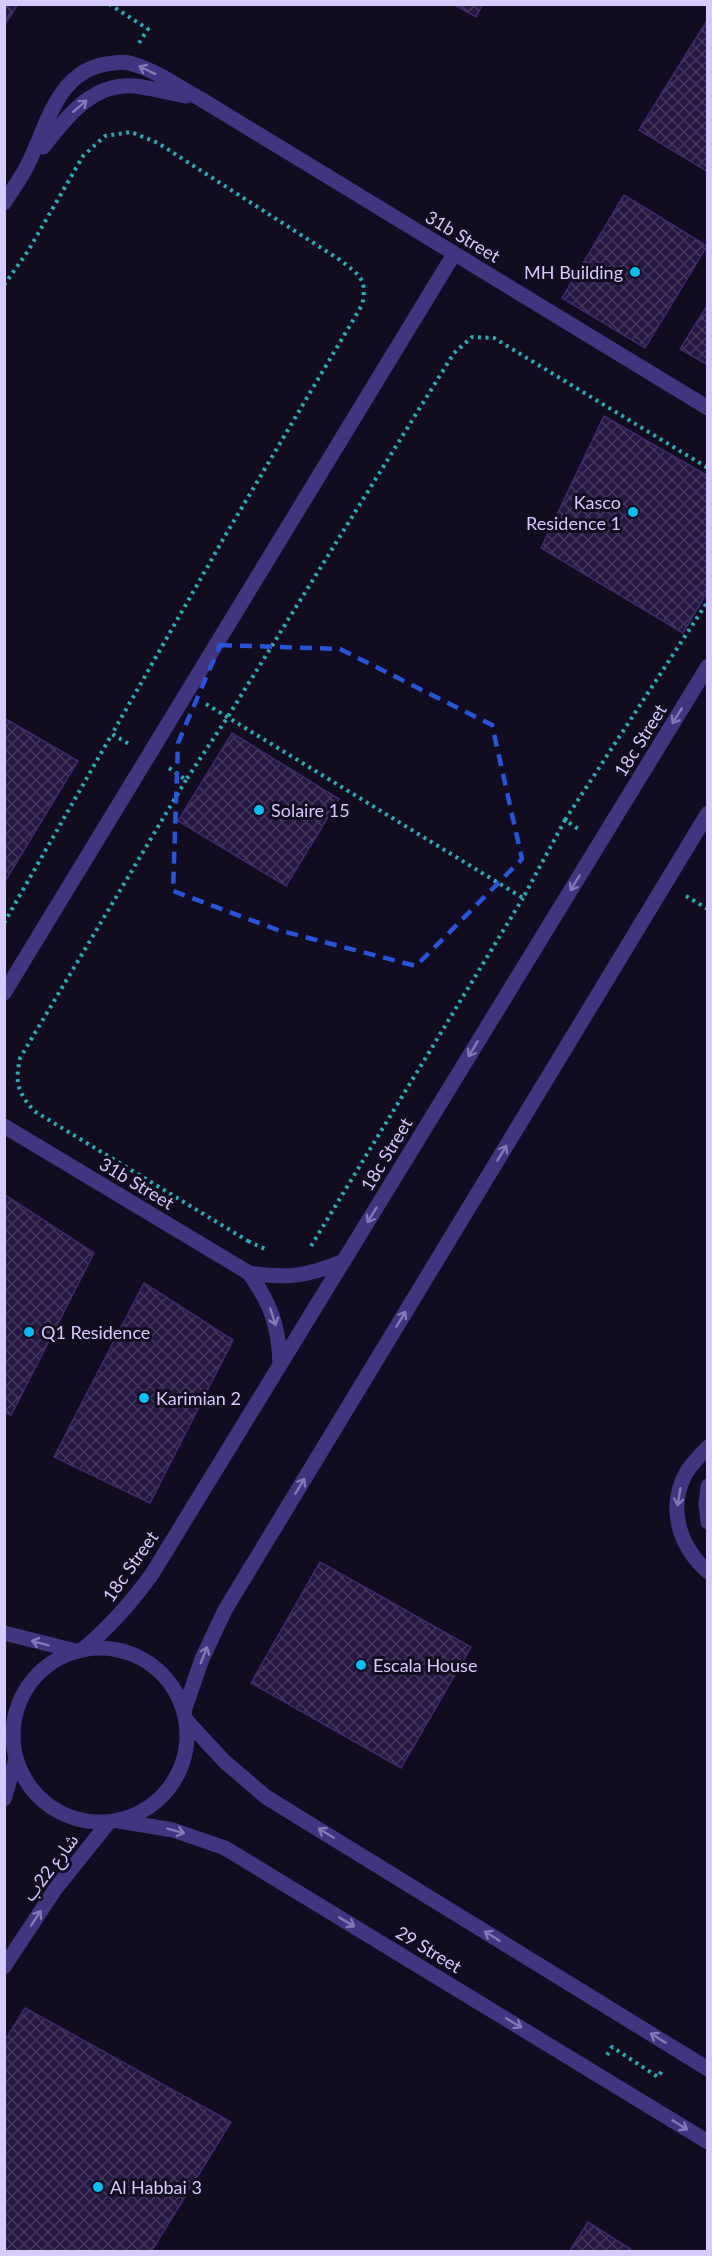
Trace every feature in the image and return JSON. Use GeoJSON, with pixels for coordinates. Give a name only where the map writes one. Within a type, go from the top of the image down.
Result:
{"type":"FeatureCollection","features":[{"type":"Feature","properties":{"kind":"street","name":"31b Street"},"geometry":{"type":"LineString","coordinates":[[4,203],[27,166],[56,100],[64,88],[87,70],[101,65],[127,62],[144,68],[199,98],[708,408]]}},
{"type":"Feature","properties":{"kind":"street","name":"31b Street"},"geometry":{"type":"LineString","coordinates":[[27,166],[77,107],[104,90],[120,86],[136,86],[199,98]]}},
{"type":"Feature","properties":{"kind":"street"},"geometry":{"type":"LineString","coordinates":[[4,993],[454,254]]}},
{"type":"Feature","properties":{"kind":"street","name":"18c Street"},"geometry":{"type":"LineString","coordinates":[[79,1651],[102,1634],[152,1574],[708,666]]}},
{"type":"Feature","properties":{"kind":"street"},"geometry":{"type":"LineString","coordinates":[[708,813],[225,1610],[202,1659],[186,1716],[186,1754],[173,1785],[149,1808],[114,1821],[88,1822],[56,1811],[31,1789],[15,1759],[8,1732],[24,1692],[37,1674],[55,1660],[79,1651],[104,1648],[125,1652],[145,1660],[163,1674],[176,1691],[186,1716],[224,1761],[266,1797],[708,2069]]}},
{"type":"Feature","properties":{"kind":"street","name":"31b Street"},"geometry":{"type":"LineString","coordinates":[[4,1126],[249,1273],[273,1277],[298,1276],[321,1271],[344,1261]]}},
{"type":"Feature","properties":{"kind":"street","name":"31b Street"},"geometry":{"type":"LineString","coordinates":[[249,1273],[264,1293],[274,1317],[280,1340],[280,1365]]}},
{"type":"Feature","properties":{"kind":"street"},"geometry":{"type":"LineString","coordinates":[[708,1447],[686,1474],[677,1504],[677,1520],[688,1550],[708,1572]]}},
{"type":"Feature","properties":{"kind":"street"},"geometry":{"type":"LineString","coordinates":[[708,1486],[706,1504],[708,1522]]}},
{"type":"Feature","properties":{"kind":"street"},"geometry":{"type":"LineString","coordinates":[[4,1633],[79,1651]]}},
{"type":"Feature","properties":{"kind":"street"},"geometry":{"type":"LineString","coordinates":[[4,1799],[15,1759]]}},
{"type":"Feature","properties":{"kind":"street","name":"شارع 22ب"},"geometry":{"type":"LineString","coordinates":[[4,1967],[56,1888],[114,1821]]}},
{"type":"Feature","properties":{"kind":"street","name":"29 Street"},"geometry":{"type":"LineString","coordinates":[[114,1821],[173,1830],[225,1848],[708,2142]]}},
{"type":"Feature","properties":{"kind":"path"},"geometry":{"type":"LineString","coordinates":[[109,4],[147,29],[127,62]]}},
{"type":"Feature","properties":{"kind":"path"},"geometry":{"type":"LineString","coordinates":[[4,285],[28,251],[82,156],[105,136],[131,132],[158,143],[340,260],[360,275],[365,290],[362,304],[225,536],[4,923]]}},
{"type":"Feature","properties":{"kind":"path"},"geometry":{"type":"LineString","coordinates":[[273,1253],[248,1241],[34,1111],[23,1098],[16,1077],[20,1058],[186,780],[454,353],[472,337],[494,338],[708,468]]}},
{"type":"Feature","properties":{"kind":"path"},"geometry":{"type":"LineString","coordinates":[[301,1250],[312,1246],[523,898],[565,820],[708,601]]}},
{"type":"Feature","properties":{"kind":"path"},"geometry":{"type":"LineString","coordinates":[[187,693],[523,898]]}},
{"type":"Feature","properties":{"kind":"path"},"geometry":{"type":"LineString","coordinates":[[112,734],[149,754],[186,780]]}},
{"type":"Feature","properties":{"kind":"path"},"geometry":{"type":"LineString","coordinates":[[565,820],[600,842]]}},
{"type":"Feature","properties":{"kind":"path"},"geometry":{"type":"LineString","coordinates":[[232,1263],[248,1241]]}},
{"type":"Feature","properties":{"kind":"path"},"geometry":{"type":"LineString","coordinates":[[595,2073],[612,2047],[658,2077],[676,2049]]}},
{"type":"Feature","properties":{"kind":"highlighted area"},"geometry":{"type":"Polygon","coordinates":[[[220,645],[340,649],[492,725],[522,859],[416,966],[278,930],[173,891],[178,743],[220,645]]]}},
{"type":"Feature","properties":{"kind":"building"},"geometry":{"type":"Polygon","coordinates":[[[4,4],[18,4],[4,26],[4,4]]]}},
{"type":"Feature","properties":{"kind":"building"},"geometry":{"type":"Polygon","coordinates":[[[453,4],[483,4],[476,17],[453,4]]]}},
{"type":"Feature","properties":{"kind":"building"},"geometry":{"type":"Polygon","coordinates":[[[708,19],[708,172],[639,130],[708,19]]]}},
{"type":"Feature","properties":{"kind":"building","name":"MH Building"},"geometry":{"type":"Polygon","coordinates":[[[624,195],[707,246],[645,348],[562,298],[624,195]]]}},
{"type":"Feature","properties":{"kind":"building"},"geometry":{"type":"Polygon","coordinates":[[[708,304],[708,365],[680,349],[708,304]]]}},
{"type":"Feature","properties":{"kind":"building","name":"Kasco Residence 1"},"geometry":{"type":"Polygon","coordinates":[[[604,416],[708,476],[708,591],[683,633],[541,548],[604,416]]]}},
{"type":"Feature","properties":{"kind":"building"},"geometry":{"type":"Polygon","coordinates":[[[4,718],[78,761],[4,883],[4,718]]]}},
{"type":"Feature","properties":{"kind":"building","name":"Solaire 15"},"geometry":{"type":"Polygon","coordinates":[[[232,733],[339,799],[286,886],[178,821],[232,733]]]}},
{"type":"Feature","properties":{"kind":"building","name":"Q1 Residence"},"geometry":{"type":"Polygon","coordinates":[[[5,1195],[94,1253],[11,1415],[4,1412],[5,1195]]]}},
{"type":"Feature","properties":{"kind":"building","name":"Karimian 2"},"geometry":{"type":"Polygon","coordinates":[[[144,1283],[233,1340],[150,1503],[54,1457],[144,1283]]]}},
{"type":"Feature","properties":{"kind":"building","name":"Escala House"},"geometry":{"type":"Polygon","coordinates":[[[320,1562],[471,1647],[401,1768],[251,1683],[320,1562]]]}},
{"type":"Feature","properties":{"kind":"building","name":"Al Habbai 3"},"geometry":{"type":"Polygon","coordinates":[[[25,2008],[231,2122],[151,2252],[4,2252],[4,2042],[25,2008]]]}},
{"type":"Feature","properties":{"kind":"building"},"geometry":{"type":"Polygon","coordinates":[[[588,2222],[635,2252],[569,2252],[588,2222]]]}},
{"type":"Feature","properties":{"kind":"place","name":"MH Building"},"geometry":{"type":"Point","coordinates":[635,272]}},
{"type":"Feature","properties":{"kind":"place","name":"Kasco Residence 1"},"geometry":{"type":"Point","coordinates":[633,512]}},
{"type":"Feature","properties":{"kind":"place","name":"Solaire 15"},"geometry":{"type":"Point","coordinates":[259,810]}},
{"type":"Feature","properties":{"kind":"place","name":"Q1 Residence"},"geometry":{"type":"Point","coordinates":[29,1332]}},
{"type":"Feature","properties":{"kind":"place","name":"Karimian 2"},"geometry":{"type":"Point","coordinates":[144,1398]}},
{"type":"Feature","properties":{"kind":"place","name":"Escala House"},"geometry":{"type":"Point","coordinates":[361,1665]}},
{"type":"Feature","properties":{"kind":"place","name":"Al Habbai 3"},"geometry":{"type":"Point","coordinates":[98,2187]}}]}
